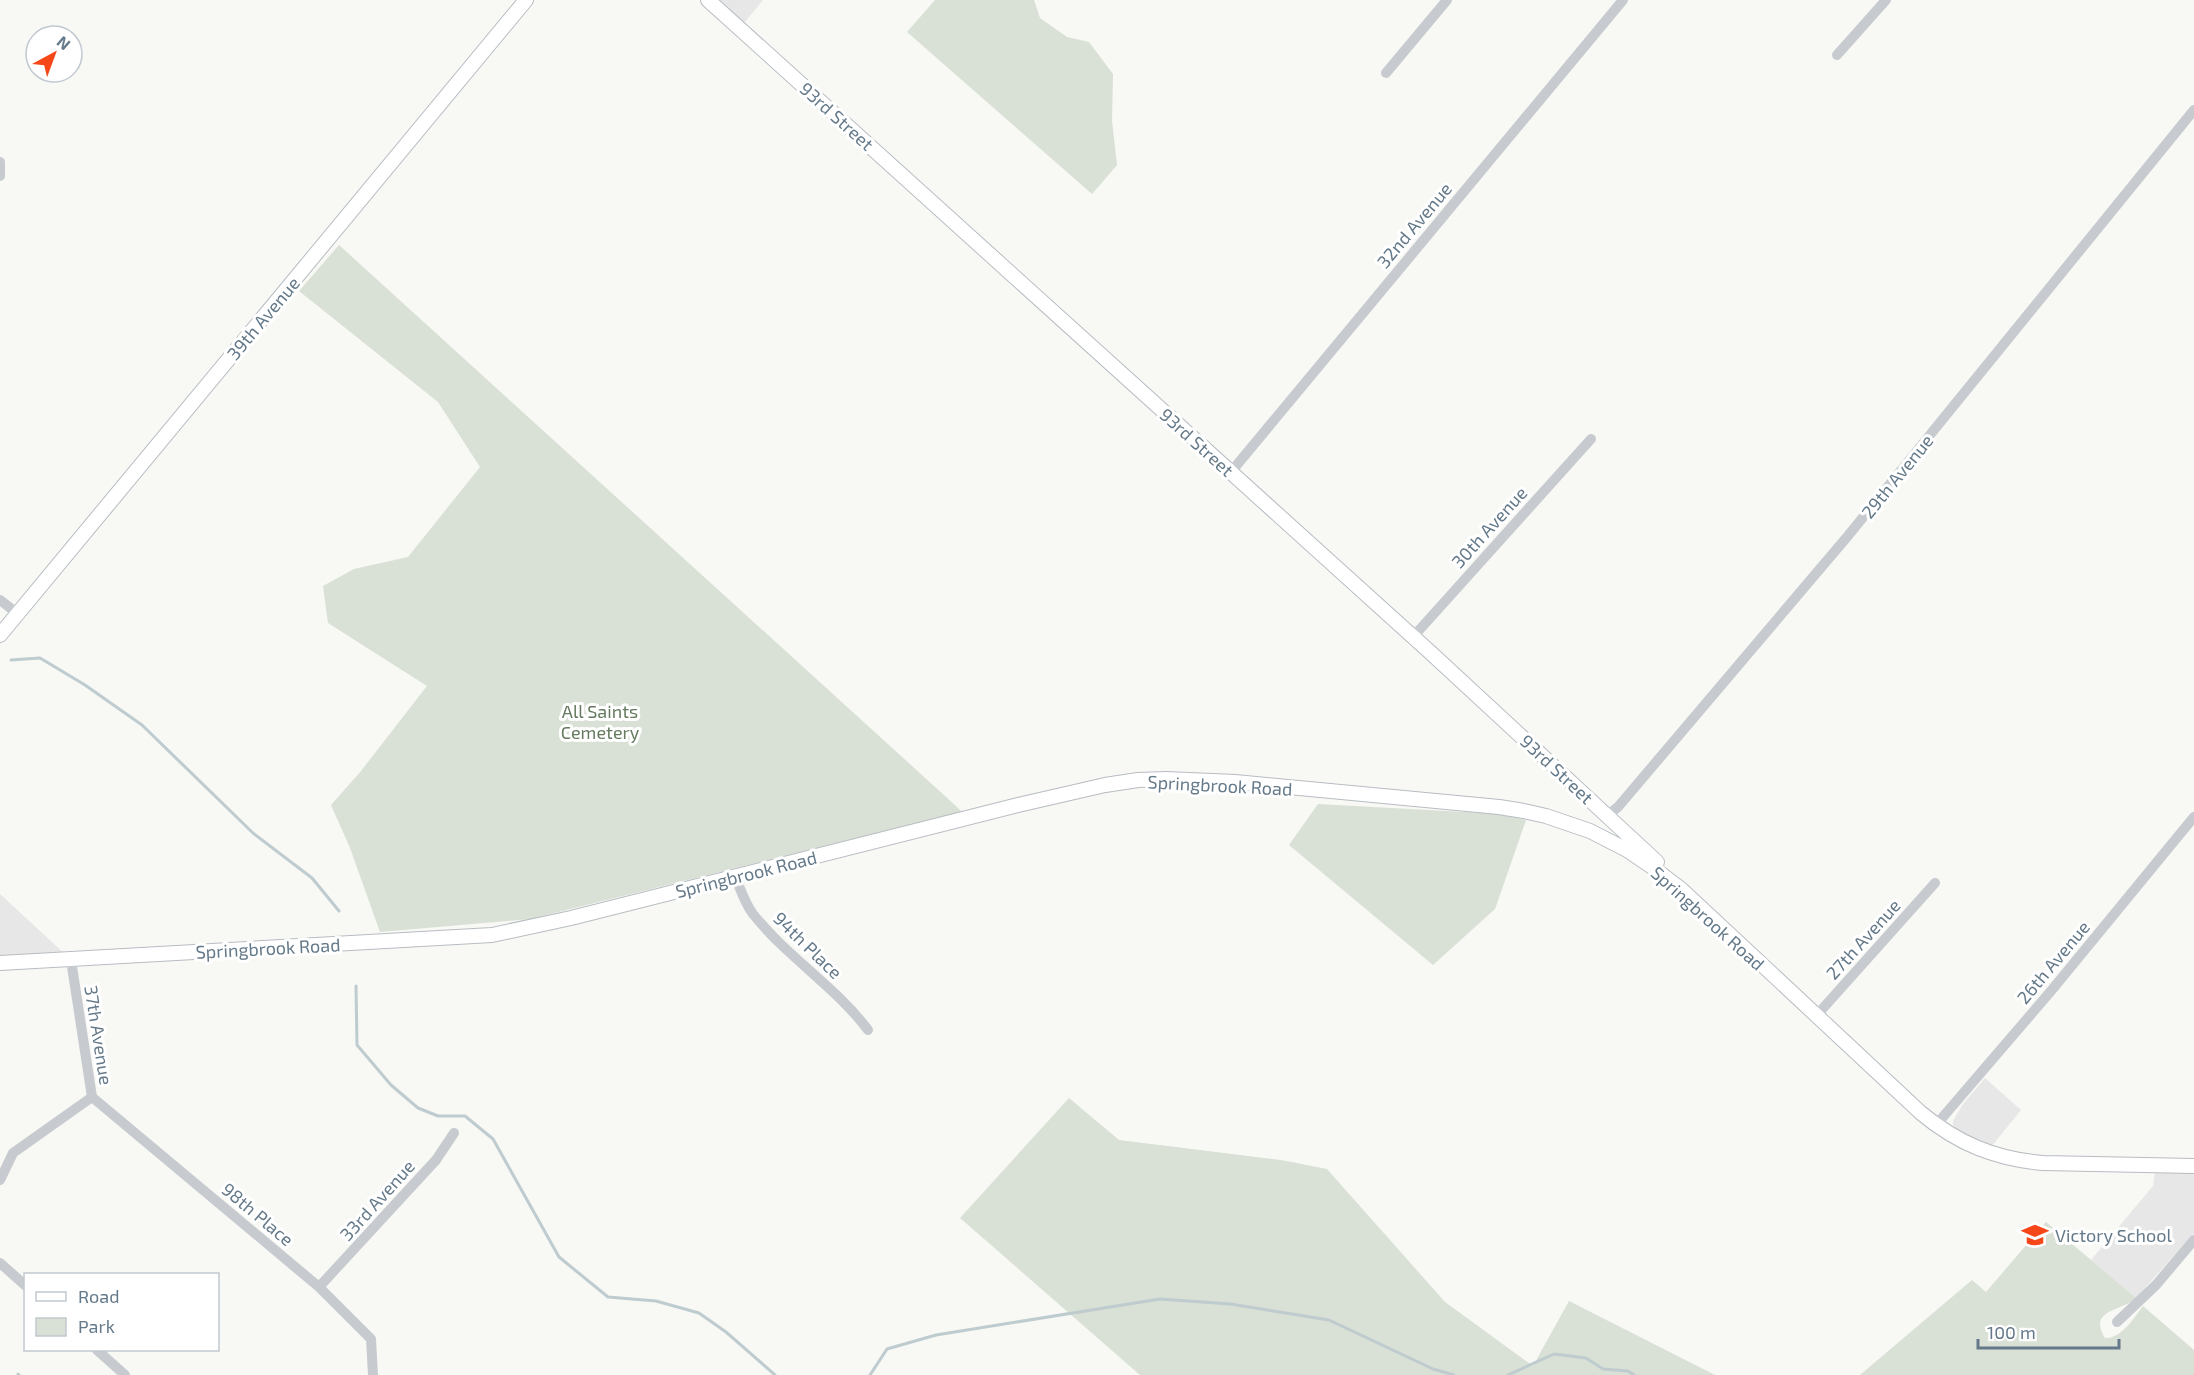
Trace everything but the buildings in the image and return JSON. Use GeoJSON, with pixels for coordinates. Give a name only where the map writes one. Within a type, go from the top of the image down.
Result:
{"type":"FeatureCollection","features":[{"type":"Feature","properties":{"kind":"street","name":"39th Avenue"},"geometry":{"type":"LineString","coordinates":[[7,623],[526,0]]}},
{"type":"Feature","properties":{"kind":"street","name":"93rd Street"},"geometry":{"type":"LineString","coordinates":[[708,0],[1608,815],[1667,872],[1681,889]]}},
{"type":"Feature","properties":{"kind":"street"},"geometry":{"type":"LineString","coordinates":[[1386,73],[1447,0]]}},
{"type":"Feature","properties":{"kind":"street","name":"32nd Avenue"},"geometry":{"type":"LineString","coordinates":[[1231,472],[1623,0]]}},
{"type":"Feature","properties":{"kind":"street"},"geometry":{"type":"LineString","coordinates":[[1837,55],[1879,2]]}},
{"type":"Feature","properties":{"kind":"street","name":"29th Avenue"},"geometry":{"type":"LineString","coordinates":[[1590,831],[1618,807],[1820,570],[2194,110]]}},
{"type":"Feature","properties":{"kind":"street"},"geometry":{"type":"LineString","coordinates":[[0,162],[0,176]]}},
{"type":"Feature","properties":{"kind":"street","name":"30th Avenue"},"geometry":{"type":"LineString","coordinates":[[1413,637],[1590,439]]}},
{"type":"Feature","properties":{"kind":"street"},"geometry":{"type":"LineString","coordinates":[[0,600],[7,623]]}},
{"type":"Feature","properties":{"kind":"street","name":"Springbrook Road"},"geometry":{"type":"LineString","coordinates":[[0,963],[492,935],[572,918],[1105,785],[1166,779],[1235,782],[1524,810],[1590,831],[1628,850],[1681,889],[1936,1125],[1981,1151],[2019,1161],[2194,1166]]}},
{"type":"Feature","properties":{"kind":"street","name":"26th Avenue"},"geometry":{"type":"LineString","coordinates":[[1936,1125],[2051,991],[2194,817]]}},
{"type":"Feature","properties":{"kind":"street","name":"94th Place"},"geometry":{"type":"LineString","coordinates":[[735,876],[751,912],[784,948],[858,1016],[868,1030]]}},
{"type":"Feature","properties":{"kind":"street","name":"27th Avenue"},"geometry":{"type":"LineString","coordinates":[[1816,1016],[1935,883]]}},
{"type":"Feature","properties":{"kind":"street","name":"37th Avenue"},"geometry":{"type":"LineString","coordinates":[[0,1180],[13,1153],[92,1096],[71,960]]}},
{"type":"Feature","properties":{"kind":"street","name":"98th Place"},"geometry":{"type":"LineString","coordinates":[[92,1096],[319,1287],[371,1339],[373,1375]]}},
{"type":"Feature","properties":{"kind":"street","name":"33rd Avenue"},"geometry":{"type":"LineString","coordinates":[[319,1287],[436,1160],[454,1133]]}},
{"type":"Feature","properties":{"kind":"street"},"geometry":{"type":"LineString","coordinates":[[2117,1322],[2156,1285],[2194,1240]]}},
{"type":"Feature","properties":{"kind":"street"},"geometry":{"type":"LineString","coordinates":[[0,1263],[24,1284]]}},
{"type":"Feature","properties":{"kind":"street"},"geometry":{"type":"LineString","coordinates":[[98,1351],[125,1375]]}},
{"type":"Feature","properties":{"kind":"shaded area"},"geometry":{"type":"Polygon","coordinates":[[[708,0],[763,0],[740,28],[708,0]]]}},
{"type":"Feature","properties":{"kind":"shaded area"},"geometry":{"type":"Polygon","coordinates":[[[0,894],[54,944],[71,960],[0,963],[0,894]]]}},
{"type":"Feature","properties":{"kind":"shaded area"},"geometry":{"type":"Polygon","coordinates":[[[1985,1078],[2021,1110],[1991,1147],[1957,1131],[1953,1125],[1963,1104],[1985,1078]]]}},
{"type":"Feature","properties":{"kind":"shaded area"},"geometry":{"type":"Polygon","coordinates":[[[2155,1172],[2194,1172],[2194,1233],[2136,1298],[2091,1260],[2153,1186],[2155,1172]]]}},
{"type":"Feature","properties":{"kind":"green space"},"geometry":{"type":"Polygon","coordinates":[[[935,0],[1034,0],[1040,18],[1067,37],[1089,42],[1113,74],[1112,121],[1117,165],[1092,194],[907,32],[935,0]]]}},
{"type":"Feature","properties":{"kind":"green space","name":"All Saints Cemetery"},"geometry":{"type":"Polygon","coordinates":[[[339,245],[962,812],[530,919],[380,932],[350,848],[331,805],[361,771],[427,686],[328,623],[323,586],[354,569],[408,557],[480,467],[438,402],[299,291],[339,245]]]}},
{"type":"Feature","properties":{"kind":"green space"},"geometry":{"type":"Polygon","coordinates":[[[1318,804],[1501,814],[1526,820],[1495,909],[1433,965],[1289,845],[1318,804]]]}},
{"type":"Feature","properties":{"kind":"green space"},"geometry":{"type":"Polygon","coordinates":[[[1069,1098],[1119,1140],[1281,1160],[1327,1169],[1445,1302],[1533,1366],[1569,1301],[1715,1375],[1140,1375],[960,1218],[1069,1098]]]}},
{"type":"Feature","properties":{"kind":"green space"},"geometry":{"type":"Polygon","coordinates":[[[2046,1222],[2136,1298],[2103,1316],[2100,1321],[2105,1338],[2122,1331],[2143,1306],[2194,1350],[2194,1375],[1860,1375],[1972,1280],[1986,1292],[2046,1222]]]}},
{"type":"Feature","properties":{"kind":"waterway"},"geometry":{"type":"LineString","coordinates":[[11,660],[40,658],[85,685],[142,725],[253,833],[312,878],[339,911]]}},
{"type":"Feature","properties":{"kind":"waterway"},"geometry":{"type":"LineString","coordinates":[[356,986],[357,1045],[391,1085],[418,1108],[438,1116],[465,1116],[493,1139],[559,1257],[608,1297],[656,1301],[699,1313],[726,1332],[775,1375]]}},
{"type":"Feature","properties":{"kind":"waterway"},"geometry":{"type":"LineString","coordinates":[[870,1375],[887,1349],[936,1335],[1160,1299],[1230,1304],[1329,1320],[1433,1369],[1454,1375]]}},
{"type":"Feature","properties":{"kind":"waterway"},"geometry":{"type":"LineString","coordinates":[[1508,1375],[1554,1354],[1586,1358],[1603,1369],[1628,1371],[1634,1375]]}},
{"type":"Feature","properties":{"kind":"place","name":"Victory School"},"geometry":{"type":"Point","coordinates":[2035,1235]}}]}
